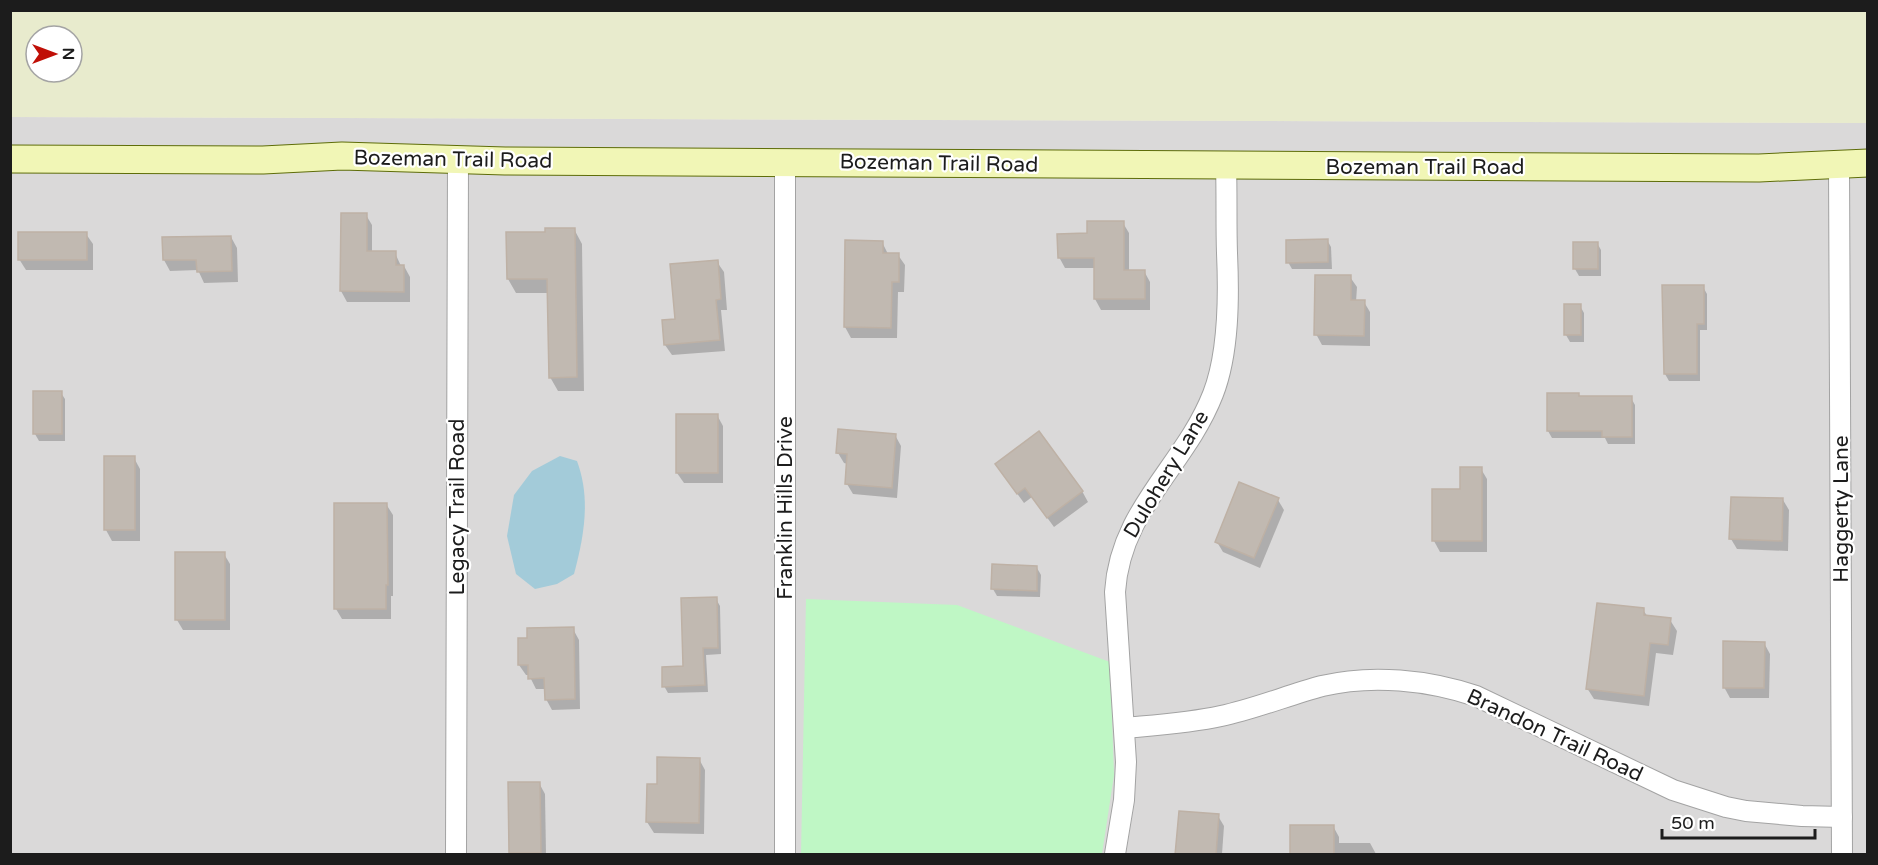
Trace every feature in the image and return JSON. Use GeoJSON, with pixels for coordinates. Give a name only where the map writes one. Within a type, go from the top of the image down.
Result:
{"type":"FeatureCollection","features":[{"type":"Feature","properties":{"kind":"street","name":"Bozeman Trail Road"},"geometry":{"type":"LineString","coordinates":[[10,159],[263,160],[342,156],[1226,166],[1759,168],[1868,163]]}},
{"type":"Feature","properties":{"kind":"street","name":"Legacy Trail Road"},"geometry":{"type":"LineString","coordinates":[[456,855],[458,159]]}},
{"type":"Feature","properties":{"kind":"street","name":"Franklin Hills Drive"},"geometry":{"type":"LineString","coordinates":[[785,161],[785,855]]}},
{"type":"Feature","properties":{"kind":"street","name":"Haggerty Lane"},"geometry":{"type":"LineString","coordinates":[[1839,164],[1842,855]]}},
{"type":"Feature","properties":{"kind":"street","name":"Dulohery Lane"},"geometry":{"type":"LineString","coordinates":[[1115,855],[1124,801],[1125,728],[1115,592],[1117,570],[1126,540],[1137,517],[1197,426],[1214,393],[1222,359],[1226,325],[1228,265],[1226,166]]}},
{"type":"Feature","properties":{"kind":"street","name":"Brandon Trail Road"},"geometry":{"type":"LineString","coordinates":[[1125,728],[1219,717],[1325,686],[1370,681],[1408,681],[1451,688],[1476,696],[1673,790],[1726,807],[1802,816],[1842,817]]}},
{"type":"Feature","properties":{"kind":"shaded area"},"geometry":{"type":"Polygon","coordinates":[[[11,117],[1867,123],[1867,854],[11,854],[11,117]]]}},
{"type":"Feature","properties":{"kind":"green space"},"geometry":{"type":"Polygon","coordinates":[[[11,10],[1867,11],[1867,123],[11,117],[11,10]]]}},
{"type":"Feature","properties":{"kind":"green space"},"geometry":{"type":"Polygon","coordinates":[[[806,599],[957,605],[1110,662],[1114,775],[1102,854],[801,854],[806,599]]]}},
{"type":"Feature","properties":{"kind":"water"},"geometry":{"type":"Polygon","coordinates":[[[560,456],[577,461],[581,475],[585,503],[581,546],[574,574],[557,584],[535,589],[516,574],[507,536],[514,495],[532,471],[560,456]]]}},
{"type":"Feature","properties":{"kind":"building"},"geometry":{"type":"Polygon","coordinates":[[[341,213],[367,213],[367,251],[396,251],[396,265],[404,265],[404,292],[340,291],[341,213]]]}},
{"type":"Feature","properties":{"kind":"building"},"geometry":{"type":"Polygon","coordinates":[[[1087,221],[1124,221],[1124,270],[1145,270],[1145,299],[1094,299],[1094,258],[1058,258],[1057,234],[1087,233],[1087,221]]]}},
{"type":"Feature","properties":{"kind":"building"},"geometry":{"type":"Polygon","coordinates":[[[545,228],[575,228],[577,377],[549,378],[547,279],[507,279],[506,232],[545,232],[545,228]]]}},
{"type":"Feature","properties":{"kind":"building"},"geometry":{"type":"Polygon","coordinates":[[[18,232],[87,232],[87,260],[18,260],[18,232]]]}},
{"type":"Feature","properties":{"kind":"building"},"geometry":{"type":"Polygon","coordinates":[[[231,236],[232,271],[197,272],[196,260],[163,260],[162,237],[231,236]]]}},
{"type":"Feature","properties":{"kind":"building"},"geometry":{"type":"Polygon","coordinates":[[[1328,239],[1328,262],[1286,263],[1286,240],[1328,239]]]}},
{"type":"Feature","properties":{"kind":"building"},"geometry":{"type":"Polygon","coordinates":[[[845,240],[883,241],[883,253],[899,253],[899,282],[892,282],[891,328],[844,327],[845,240]]]}},
{"type":"Feature","properties":{"kind":"building"},"geometry":{"type":"Polygon","coordinates":[[[1573,242],[1598,242],[1598,269],[1573,269],[1573,242]]]}},
{"type":"Feature","properties":{"kind":"building"},"geometry":{"type":"Polygon","coordinates":[[[718,260],[721,299],[716,300],[720,340],[664,345],[662,320],[675,319],[670,264],[718,260]]]}},
{"type":"Feature","properties":{"kind":"building"},"geometry":{"type":"Polygon","coordinates":[[[1315,275],[1351,275],[1351,300],[1365,300],[1364,336],[1314,335],[1315,275]]]}},
{"type":"Feature","properties":{"kind":"building"},"geometry":{"type":"Polygon","coordinates":[[[1662,285],[1704,285],[1704,324],[1697,324],[1697,374],[1664,374],[1662,285]]]}},
{"type":"Feature","properties":{"kind":"building"},"geometry":{"type":"Polygon","coordinates":[[[1564,304],[1581,304],[1581,335],[1564,335],[1564,304]]]}},
{"type":"Feature","properties":{"kind":"building"},"geometry":{"type":"Polygon","coordinates":[[[33,391],[62,391],[62,434],[33,434],[33,391]]]}},
{"type":"Feature","properties":{"kind":"building"},"geometry":{"type":"Polygon","coordinates":[[[1547,393],[1579,393],[1579,396],[1632,396],[1632,437],[1602,437],[1602,431],[1547,431],[1547,393]]]}},
{"type":"Feature","properties":{"kind":"building"},"geometry":{"type":"Polygon","coordinates":[[[676,414],[718,414],[718,473],[676,473],[676,414]]]}},
{"type":"Feature","properties":{"kind":"building"},"geometry":{"type":"Polygon","coordinates":[[[838,429],[896,434],[892,488],[845,484],[847,454],[836,453],[838,429]]]}},
{"type":"Feature","properties":{"kind":"building"},"geometry":{"type":"Polygon","coordinates":[[[1039,431],[1083,491],[1047,518],[1025,488],[1017,494],[995,464],[1039,431]]]}},
{"type":"Feature","properties":{"kind":"building"},"geometry":{"type":"Polygon","coordinates":[[[104,456],[135,456],[135,530],[104,530],[104,456]]]}},
{"type":"Feature","properties":{"kind":"building"},"geometry":{"type":"Polygon","coordinates":[[[1460,467],[1482,467],[1482,541],[1432,541],[1432,489],[1460,489],[1460,467]]]}},
{"type":"Feature","properties":{"kind":"building"},"geometry":{"type":"Polygon","coordinates":[[[1239,482],[1279,498],[1254,558],[1215,542],[1239,482]]]}},
{"type":"Feature","properties":{"kind":"building"},"geometry":{"type":"Polygon","coordinates":[[[1731,497],[1783,498],[1782,541],[1729,539],[1731,497]]]}},
{"type":"Feature","properties":{"kind":"building"},"geometry":{"type":"Polygon","coordinates":[[[334,503],[387,503],[386,609],[334,609],[334,503]]]}},
{"type":"Feature","properties":{"kind":"building"},"geometry":{"type":"Polygon","coordinates":[[[175,552],[225,552],[225,620],[175,620],[175,552]]]}},
{"type":"Feature","properties":{"kind":"building"},"geometry":{"type":"Polygon","coordinates":[[[992,564],[1037,566],[1037,591],[991,589],[992,564]]]}},
{"type":"Feature","properties":{"kind":"building"},"geometry":{"type":"Polygon","coordinates":[[[717,597],[718,648],[703,648],[705,685],[662,687],[662,667],[683,666],[681,598],[717,597]]]}},
{"type":"Feature","properties":{"kind":"building"},"geometry":{"type":"Polygon","coordinates":[[[1597,603],[1644,608],[1644,615],[1671,618],[1668,645],[1650,643],[1644,696],[1586,689],[1597,603]]]}},
{"type":"Feature","properties":{"kind":"building"},"geometry":{"type":"Polygon","coordinates":[[[574,627],[575,699],[545,700],[544,678],[528,679],[528,665],[518,665],[518,638],[527,638],[527,628],[574,627]]]}},
{"type":"Feature","properties":{"kind":"building"},"geometry":{"type":"Polygon","coordinates":[[[1723,641],[1765,642],[1764,688],[1723,688],[1723,641]]]}},
{"type":"Feature","properties":{"kind":"building"},"geometry":{"type":"Polygon","coordinates":[[[657,757],[700,758],[699,823],[646,822],[647,784],[657,784],[657,757]]]}},
{"type":"Feature","properties":{"kind":"building"},"geometry":{"type":"Polygon","coordinates":[[[508,782],[540,782],[541,853],[509,853],[508,782]]]}},
{"type":"Feature","properties":{"kind":"building"},"geometry":{"type":"Polygon","coordinates":[[[1179,811],[1219,814],[1216,855],[1175,855],[1179,811]]]}},
{"type":"Feature","properties":{"kind":"building"},"geometry":{"type":"Polygon","coordinates":[[[1290,825],[1334,825],[1334,855],[1290,855],[1290,825]]]}}]}
